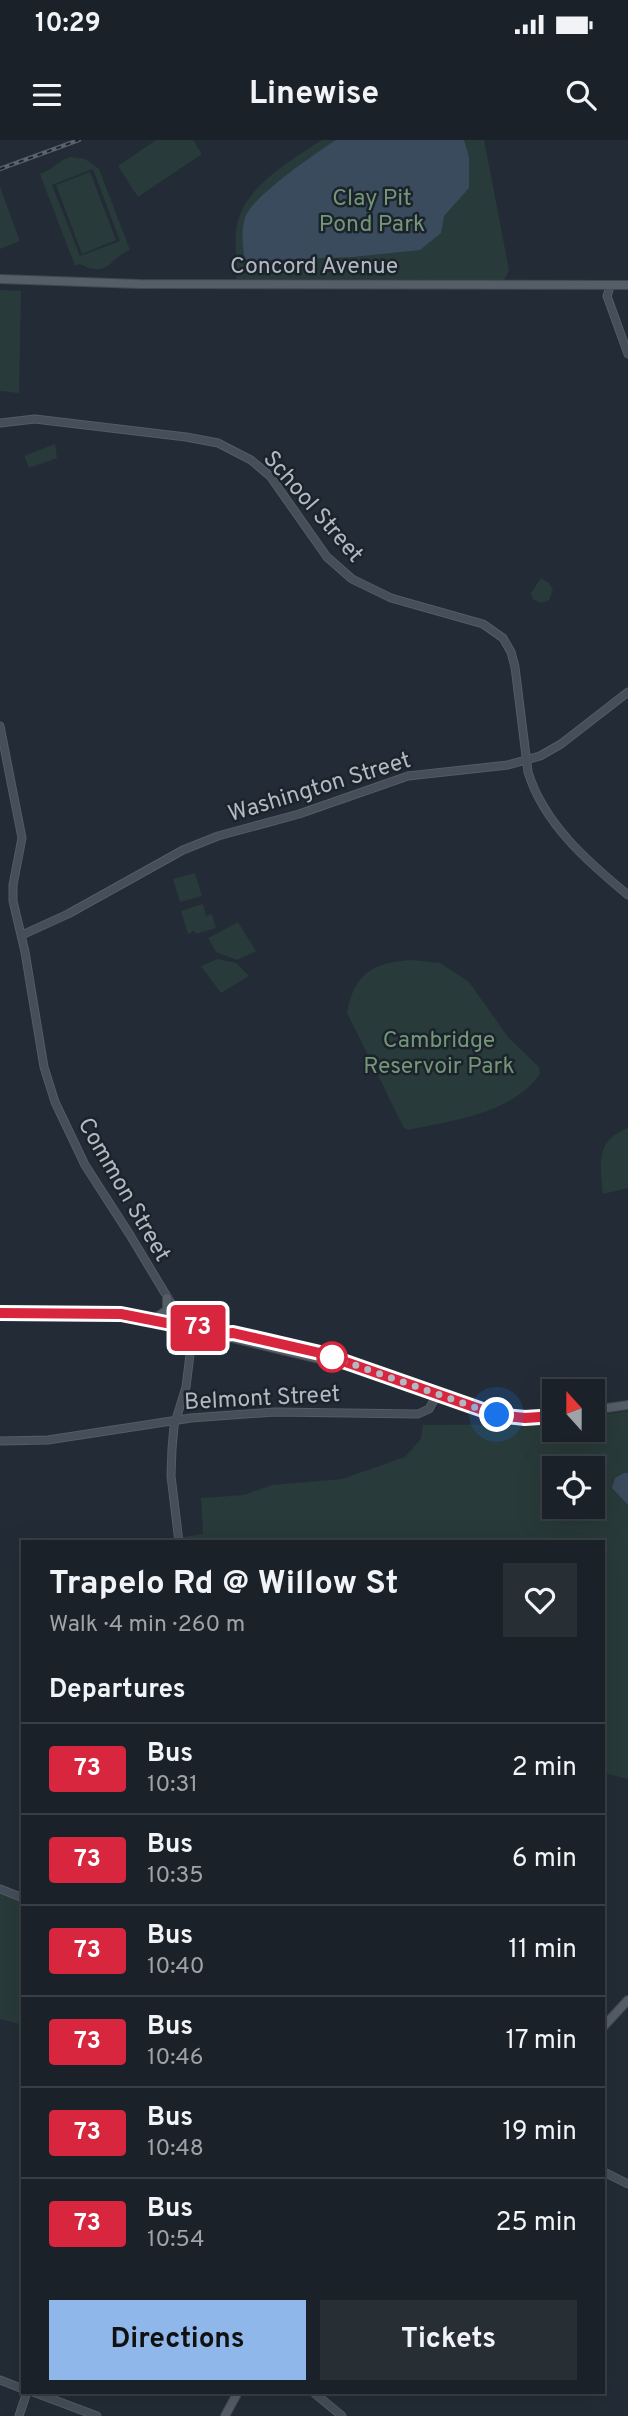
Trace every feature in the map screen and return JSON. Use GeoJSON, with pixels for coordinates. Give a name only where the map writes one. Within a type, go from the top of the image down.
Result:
{"type":"FeatureCollection","features":[{"type":"Feature","properties":{"kind":"main road","name":"Concord Avenue"},"geometry":{"type":"LineString","coordinates":[[0,282],[139,289],[628,287]]}},
{"type":"Feature","properties":{"kind":"main road"},"geometry":{"type":"LineString","coordinates":[[153,1319],[166,1312],[167,1298]]}},
{"type":"Feature","properties":{"kind":"main road"},"geometry":{"type":"LineString","coordinates":[[0,1313],[117,1314],[153,1319],[369,1371],[511,1417],[542,1416]]}},
{"type":"Feature","properties":{"kind":"main road"},"geometry":{"type":"LineString","coordinates":[[606,1408],[628,1405]]}},
{"type":"Feature","properties":{"kind":"main road"},"geometry":{"type":"LineString","coordinates":[[605,2025],[628,2000]]}},
{"type":"Feature","properties":{"kind":"main road"},"geometry":{"type":"LineString","coordinates":[[225,2416],[237,2394]]}},
{"type":"Feature","properties":{"kind":"street"},"geometry":{"type":"LineString","coordinates":[[608,287],[614,295],[615,313],[628,354]]}},
{"type":"Feature","properties":{"kind":"street","name":"School Street"},"geometry":{"type":"LineString","coordinates":[[0,423],[35,419],[218,443],[240,453],[264,469],[327,557],[352,579],[383,596],[483,624],[499,633],[508,645],[514,663],[532,787],[561,831],[584,857],[628,895]]}},
{"type":"Feature","properties":{"kind":"street","name":"Washington Street"},"geometry":{"type":"LineString","coordinates":[[22,935],[68,914],[183,850],[218,836],[299,814],[408,776],[450,773],[527,761],[540,756],[561,744],[628,692]]}},
{"type":"Feature","properties":{"kind":"street","name":"Common Street"},"geometry":{"type":"LineString","coordinates":[[0,726],[22,838],[12,893],[22,935],[40,1047],[55,1102],[82,1160],[191,1337],[186,1387],[174,1428],[171,1472],[178,1540]]}},
{"type":"Feature","properties":{"kind":"street","name":"Belmont Street"},"geometry":{"type":"LineString","coordinates":[[0,1441],[54,1439],[176,1420],[294,1411],[418,1414],[429,1409],[437,1395]]}},
{"type":"Feature","properties":{"kind":"street"},"geometry":{"type":"LineString","coordinates":[[0,1889],[21,1897]]}},
{"type":"Feature","properties":{"kind":"street"},"geometry":{"type":"LineString","coordinates":[[605,2172],[628,2184]]}},
{"type":"Feature","properties":{"kind":"street"},"geometry":{"type":"LineString","coordinates":[[0,2380],[21,2388]]}},
{"type":"Feature","properties":{"kind":"street"},"geometry":{"type":"LineString","coordinates":[[19,2416],[26,2394]]}},
{"type":"Feature","properties":{"kind":"street"},"geometry":{"type":"LineString","coordinates":[[38,2394],[97,2416]]}},
{"type":"Feature","properties":{"kind":"street"},"geometry":{"type":"LineString","coordinates":[[315,2394],[342,2416]]}},
{"type":"Feature","properties":{"kind":"green space"},"geometry":{"type":"Polygon","coordinates":[[[156,140],[193,140],[202,154],[138,197],[118,166],[156,140]]]}},
{"type":"Feature","properties":{"kind":"green space","name":"Clay Pit Pond Park"},"geometry":{"type":"Polygon","coordinates":[[[322,140],[484,140],[509,270],[504,280],[236,279],[236,230],[247,201],[269,177],[322,140]]]}},
{"type":"Feature","properties":{"kind":"green space"},"geometry":{"type":"Polygon","coordinates":[[[66,159],[85,159],[99,169],[130,250],[103,268],[90,268],[80,264],[75,266],[40,174],[66,159]],[[93,169],[52,185],[80,256],[120,241],[93,169]]]}},
{"type":"Feature","properties":{"kind":"green space"},"geometry":{"type":"Polygon","coordinates":[[[90,172],[116,240],[82,254],[56,185],[90,172]]]}},
{"type":"Feature","properties":{"kind":"green space"},"geometry":{"type":"Polygon","coordinates":[[[0,187],[20,241],[0,249],[0,187]]]}},
{"type":"Feature","properties":{"kind":"green space"},"geometry":{"type":"Polygon","coordinates":[[[0,290],[21,291],[19,393],[0,391],[0,290]]]}},
{"type":"Feature","properties":{"kind":"green space"},"geometry":{"type":"Polygon","coordinates":[[[55,444],[57,458],[29,468],[24,456],[55,444]]]}},
{"type":"Feature","properties":{"kind":"green space"},"geometry":{"type":"Polygon","coordinates":[[[541,578],[553,589],[549,600],[541,603],[533,599],[531,593],[541,578]]]}},
{"type":"Feature","properties":{"kind":"green space"},"geometry":{"type":"Polygon","coordinates":[[[195,873],[202,896],[180,902],[173,879],[195,873]]]}},
{"type":"Feature","properties":{"kind":"green space"},"geometry":{"type":"Polygon","coordinates":[[[203,904],[206,916],[212,914],[216,928],[188,934],[181,911],[203,904]]]}},
{"type":"Feature","properties":{"kind":"green space"},"geometry":{"type":"Polygon","coordinates":[[[238,922],[256,951],[237,960],[216,952],[208,938],[238,922]]]}},
{"type":"Feature","properties":{"kind":"green space"},"geometry":{"type":"Polygon","coordinates":[[[218,959],[236,963],[249,976],[221,993],[201,966],[218,959]]]}},
{"type":"Feature","properties":{"kind":"green space","name":"Cambridge Reservoir Park"},"geometry":{"type":"Polygon","coordinates":[[[410,960],[440,963],[469,982],[508,1037],[539,1067],[540,1074],[528,1087],[498,1107],[480,1113],[409,1130],[404,1128],[347,1013],[354,989],[367,973],[385,964],[410,960]]]}},
{"type":"Feature","properties":{"kind":"green space"},"geometry":{"type":"Polygon","coordinates":[[[628,1128],[628,1188],[603,1194],[601,1164],[605,1147],[617,1133],[628,1128]]]}},
{"type":"Feature","properties":{"kind":"green space"},"geometry":{"type":"Polygon","coordinates":[[[628,1411],[628,1779],[605,1773],[605,1540],[183,1540],[183,1537],[203,1534],[201,1498],[244,1495],[272,1485],[342,1479],[405,1457],[421,1439],[423,1425],[540,1424],[542,1442],[606,1442],[606,1414],[628,1411]]]}},
{"type":"Feature","properties":{"kind":"green space"},"geometry":{"type":"Polygon","coordinates":[[[0,1894],[21,1902],[21,2024],[0,2019],[0,1894]]]}},
{"type":"Feature","properties":{"kind":"water","name":"Clay Pit Pond Park"},"geometry":{"type":"Polygon","coordinates":[[[336,140],[464,140],[469,157],[469,188],[444,216],[441,233],[420,250],[353,257],[270,260],[245,266],[243,230],[250,209],[285,176],[336,140]]]}},
{"type":"Feature","properties":{"kind":"water"},"geometry":{"type":"Polygon","coordinates":[[[628,1473],[628,1505],[612,1488],[615,1478],[628,1473]]]}},
{"type":"Feature","properties":{"kind":"railway"},"geometry":{"type":"LineString","coordinates":[[0,169],[79,140]]}},
{"type":"Feature","properties":{"kind":"bus line","name":"73"},"geometry":{"type":"LineString","coordinates":[[0,1313],[117,1314],[222,1334],[233,1333],[294,1346],[359,1365],[369,1371],[497,1415],[542,1417]]}},
{"type":"Feature","properties":{"kind":"route"},"geometry":{"type":"LineString","coordinates":[[332,1357],[497,1415]]}}]}
